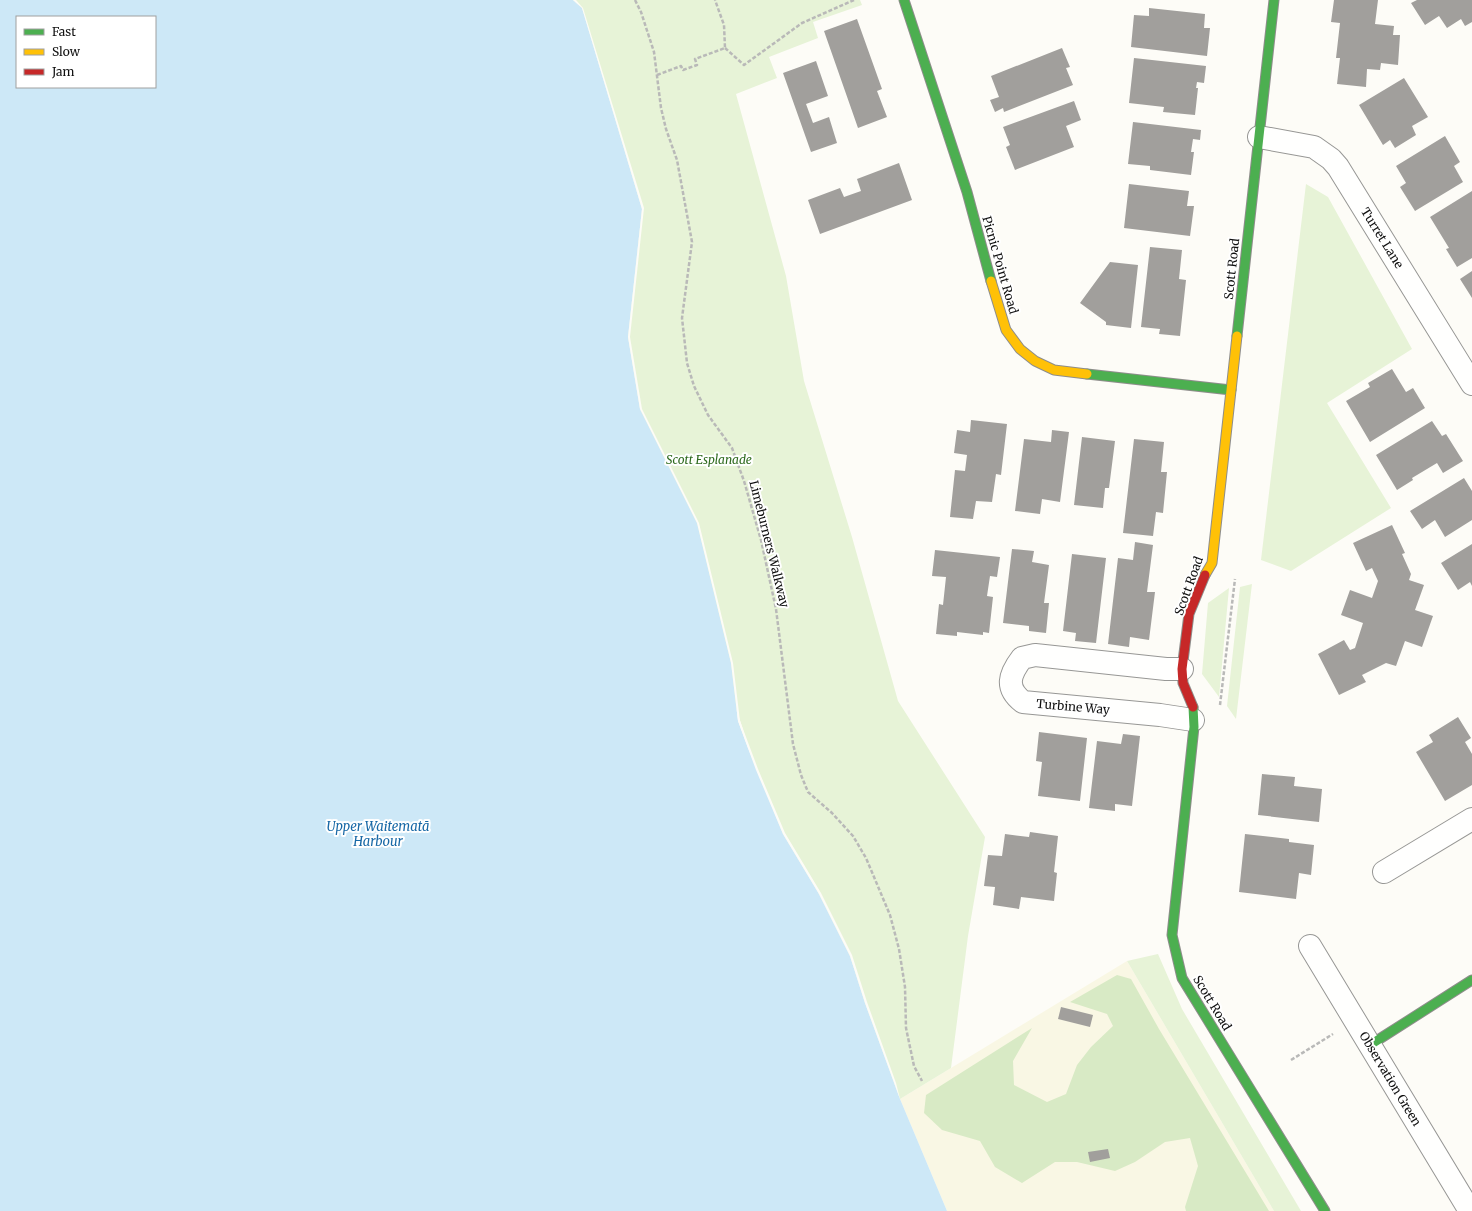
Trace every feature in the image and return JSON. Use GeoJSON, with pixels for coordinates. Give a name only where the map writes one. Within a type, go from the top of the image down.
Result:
{"type":"FeatureCollection","features":[{"type":"Feature","properties":{"kind":"street","name":"Picnic Point Road"},"geometry":{"type":"LineString","coordinates":[[904,0],[967,192],[998,306],[1006,330],[1020,350],[1035,361],[1054,370],[1231,390]]}},
{"type":"Feature","properties":{"kind":"street","name":"Scott Road"},"geometry":{"type":"LineString","coordinates":[[1274,0],[1212,563],[1204,577],[1189,614],[1182,669],[1183,683],[1193,706],[1194,727],[1172,935],[1182,978],[1325,1211]]}},
{"type":"Feature","properties":{"kind":"street","name":"Turret Lane"},"geometry":{"type":"LineString","coordinates":[[1259,137],[1314,147],[1335,163],[1472,384]]}},
{"type":"Feature","properties":{"kind":"street","name":"Turbine Way"},"geometry":{"type":"LineString","coordinates":[[1182,669],[1166,669],[1035,655],[1022,658],[1015,667],[1012,674],[1011,689],[1015,696],[1023,702],[1160,715],[1193,720]]}},
{"type":"Feature","properties":{"kind":"street"},"geometry":{"type":"LineString","coordinates":[[1384,872],[1472,819]]}},
{"type":"Feature","properties":{"kind":"street","name":"Observation Green"},"geometry":{"type":"LineString","coordinates":[[1310,946],[1470,1211]]}},
{"type":"Feature","properties":{"kind":"street"},"geometry":{"type":"LineString","coordinates":[[1370,1045],[1472,980]]}},
{"type":"Feature","properties":{"kind":"path","name":"Limeburners Walkway"},"geometry":{"type":"LineString","coordinates":[[635,0],[641,12],[654,52],[661,108],[666,129],[678,160],[692,242],[682,318],[687,363],[694,386],[708,415],[732,448],[744,481],[759,532],[776,609],[794,744],[801,775],[808,792],[832,813],[853,836],[866,858],[890,915],[900,949],[905,987],[906,1028],[914,1066],[922,1080]]}},
{"type":"Feature","properties":{"kind":"path"},"geometry":{"type":"LineString","coordinates":[[715,0],[724,25],[725,48],[744,64],[802,23],[854,0]]}},
{"type":"Feature","properties":{"kind":"path"},"geometry":{"type":"LineString","coordinates":[[656,75],[681,66],[683,70],[697,65],[696,59],[725,48]]}},
{"type":"Feature","properties":{"kind":"path"},"geometry":{"type":"LineString","coordinates":[[1221,703],[1236,572]]}},
{"type":"Feature","properties":{"kind":"path"},"geometry":{"type":"LineString","coordinates":[[1291,1060],[1338,1032]]}},
{"type":"Feature","properties":{"kind":"shaded area"},"geometry":{"type":"Polygon","coordinates":[[[1127,961],[1274,1211],[947,1211],[900,1099],[1127,961]]]}},
{"type":"Feature","properties":{"kind":"green space","name":"Scott Esplanade"},"geometry":{"type":"Polygon","coordinates":[[[573,0],[860,0],[862,5],[813,22],[818,38],[769,57],[777,78],[736,94],[786,276],[804,381],[852,537],[898,701],[985,837],[968,936],[951,1068],[900,1099],[865,1003],[850,956],[819,894],[783,834],[756,770],[640,409],[628,337],[642,209],[582,8],[573,0]]]}},
{"type":"Feature","properties":{"kind":"green space"},"geometry":{"type":"Polygon","coordinates":[[[1306,184],[1328,197],[1412,349],[1327,403],[1391,508],[1291,571],[1261,560],[1306,184]]]}},
{"type":"Feature","properties":{"kind":"green space"},"geometry":{"type":"Polygon","coordinates":[[[1252,584],[1236,719],[1227,706],[1240,587],[1252,584]]]}},
{"type":"Feature","properties":{"kind":"green space"},"geometry":{"type":"Polygon","coordinates":[[[1229,588],[1219,697],[1202,674],[1208,603],[1229,588]]]}},
{"type":"Feature","properties":{"kind":"green space"},"geometry":{"type":"Polygon","coordinates":[[[1158,954],[1182,1009],[1301,1211],[1274,1211],[1127,961],[1158,954]]]}},
{"type":"Feature","properties":{"kind":"green space"},"geometry":{"type":"Polygon","coordinates":[[[1117,975],[1131,979],[1159,1029],[1269,1211],[1186,1211],[1185,1207],[1198,1166],[1190,1138],[1165,1142],[1135,1162],[1115,1171],[1077,1162],[1055,1162],[1022,1183],[995,1167],[980,1141],[942,1130],[924,1113],[926,1095],[1032,1028],[1013,1061],[1014,1085],[1047,1102],[1066,1094],[1077,1065],[1091,1047],[1113,1026],[1107,1014],[1070,1002],[1117,975]]]}},
{"type":"Feature","properties":{"kind":"water","name":"Upper Waitematā Harbour"},"geometry":{"type":"Polygon","coordinates":[[[0,0],[573,0],[582,8],[642,209],[628,337],[640,409],[697,523],[731,663],[738,721],[748,748],[783,834],[819,894],[850,956],[865,1003],[900,1099],[947,1211],[0,1211],[0,0]]]}},
{"type":"Feature","properties":{"kind":"pier"},"geometry":{"type":"Polygon","coordinates":[[[573,0],[576,0],[583,8],[644,208],[630,337],[642,409],[699,523],[733,663],[740,721],[785,833],[821,893],[852,955],[896,1083],[900,1099],[865,1003],[850,956],[819,894],[783,834],[756,770],[738,721],[731,663],[697,523],[640,409],[628,337],[642,209],[582,8],[573,0]]]}},
{"type":"Feature","properties":{"kind":"building"},"geometry":{"type":"Polygon","coordinates":[[[1334,0],[1378,0],[1375,24],[1394,26],[1393,35],[1400,35],[1398,65],[1381,63],[1380,70],[1367,69],[1366,87],[1337,84],[1340,58],[1336,58],[1340,23],[1331,22],[1334,0]]]}},
{"type":"Feature","properties":{"kind":"building"},"geometry":{"type":"Polygon","coordinates":[[[1417,0],[1472,0],[1472,22],[1465,26],[1461,19],[1447,28],[1439,16],[1425,25],[1411,3],[1417,0]]]}},
{"type":"Feature","properties":{"kind":"building"},"geometry":{"type":"Polygon","coordinates":[[[1149,8],[1205,14],[1204,28],[1210,28],[1207,56],[1131,47],[1134,15],[1149,16],[1149,8]]]}},
{"type":"Feature","properties":{"kind":"building"},"geometry":{"type":"Polygon","coordinates":[[[857,19],[882,89],[877,91],[887,117],[858,128],[824,31],[857,19]]]}},
{"type":"Feature","properties":{"kind":"building"},"geometry":{"type":"Polygon","coordinates":[[[1062,48],[1070,67],[1066,68],[1073,85],[1004,112],[1003,108],[995,112],[990,100],[999,97],[991,76],[1062,48]]]}},
{"type":"Feature","properties":{"kind":"building"},"geometry":{"type":"Polygon","coordinates":[[[1134,58],[1206,66],[1204,83],[1197,82],[1196,88],[1198,88],[1195,115],[1163,112],[1164,107],[1129,103],[1134,58]]]}},
{"type":"Feature","properties":{"kind":"building"},"geometry":{"type":"Polygon","coordinates":[[[816,61],[828,96],[806,104],[813,123],[829,117],[837,143],[811,152],[783,73],[816,61]]]}},
{"type":"Feature","properties":{"kind":"building"},"geometry":{"type":"Polygon","coordinates":[[[1404,78],[1428,117],[1412,126],[1416,135],[1395,148],[1390,140],[1383,145],[1359,105],[1404,78]]]}},
{"type":"Feature","properties":{"kind":"building"},"geometry":{"type":"Polygon","coordinates":[[[1074,101],[1081,120],[1066,126],[1074,147],[1015,170],[1006,147],[1010,145],[1003,127],[1074,101]]]}},
{"type":"Feature","properties":{"kind":"building"},"geometry":{"type":"Polygon","coordinates":[[[1133,122],[1201,130],[1200,140],[1193,139],[1191,152],[1194,152],[1191,175],[1150,170],[1150,166],[1128,164],[1133,122]]]}},
{"type":"Feature","properties":{"kind":"building"},"geometry":{"type":"Polygon","coordinates":[[[1445,136],[1460,162],[1454,166],[1463,182],[1415,211],[1400,187],[1406,183],[1396,166],[1445,136]]]}},
{"type":"Feature","properties":{"kind":"building"},"geometry":{"type":"Polygon","coordinates":[[[899,163],[912,200],[820,234],[808,200],[840,188],[844,197],[861,191],[857,179],[899,163]]]}},
{"type":"Feature","properties":{"kind":"building"},"geometry":{"type":"Polygon","coordinates":[[[1129,184],[1189,191],[1187,206],[1194,206],[1190,236],[1124,228],[1129,184]]]}},
{"type":"Feature","properties":{"kind":"building"},"geometry":{"type":"Polygon","coordinates":[[[1472,191],[1472,258],[1457,267],[1446,249],[1449,248],[1430,217],[1472,191]]]}},
{"type":"Feature","properties":{"kind":"building"},"geometry":{"type":"Polygon","coordinates":[[[1150,247],[1182,250],[1179,279],[1186,280],[1180,336],[1159,334],[1160,329],[1141,327],[1150,247]]]}},
{"type":"Feature","properties":{"kind":"building"},"geometry":{"type":"Polygon","coordinates":[[[1110,262],[1138,265],[1131,328],[1106,325],[1106,322],[1080,303],[1110,262]]]}},
{"type":"Feature","properties":{"kind":"building"},"geometry":{"type":"Polygon","coordinates":[[[1472,271],[1472,298],[1460,279],[1472,271]]]}},
{"type":"Feature","properties":{"kind":"building"},"geometry":{"type":"Polygon","coordinates":[[[1392,369],[1406,392],[1413,388],[1425,408],[1370,442],[1346,401],[1370,387],[1368,383],[1392,369]]]}},
{"type":"Feature","properties":{"kind":"building"},"geometry":{"type":"Polygon","coordinates":[[[971,420],[1007,424],[1001,475],[996,474],[992,502],[976,501],[973,519],[950,517],[955,470],[965,471],[967,455],[954,453],[957,430],[970,432],[971,420]]]}},
{"type":"Feature","properties":{"kind":"building"},"geometry":{"type":"Polygon","coordinates":[[[1432,421],[1442,436],[1446,434],[1463,461],[1443,473],[1437,463],[1412,478],[1413,480],[1397,490],[1376,455],[1432,421]]]}},
{"type":"Feature","properties":{"kind":"building"},"geometry":{"type":"Polygon","coordinates":[[[1052,430],[1069,432],[1060,502],[1042,499],[1040,514],[1015,511],[1024,439],[1051,442],[1052,430]]]}},
{"type":"Feature","properties":{"kind":"building"},"geometry":{"type":"Polygon","coordinates":[[[1082,437],[1115,441],[1109,488],[1105,488],[1103,508],[1074,505],[1082,437]]]}},
{"type":"Feature","properties":{"kind":"building"},"geometry":{"type":"Polygon","coordinates":[[[1134,439],[1164,442],[1161,472],[1167,472],[1163,513],[1156,512],[1153,536],[1123,533],[1134,439]]]}},
{"type":"Feature","properties":{"kind":"building"},"geometry":{"type":"Polygon","coordinates":[[[1464,478],[1472,491],[1472,520],[1445,537],[1435,520],[1422,529],[1410,511],[1464,478]]]}},
{"type":"Feature","properties":{"kind":"building"},"geometry":{"type":"Polygon","coordinates":[[[1392,525],[1405,553],[1402,554],[1411,574],[1409,580],[1424,585],[1415,610],[1433,616],[1422,647],[1405,641],[1396,666],[1386,663],[1362,675],[1366,682],[1339,695],[1318,654],[1344,640],[1350,650],[1355,648],[1363,623],[1341,615],[1350,590],[1372,598],[1378,581],[1372,568],[1366,571],[1353,543],[1392,525]]]}},
{"type":"Feature","properties":{"kind":"building"},"geometry":{"type":"Polygon","coordinates":[[[1135,542],[1153,545],[1147,592],[1155,592],[1149,640],[1130,637],[1129,647],[1108,644],[1118,558],[1133,560],[1135,542]]]}},
{"type":"Feature","properties":{"kind":"building"},"geometry":{"type":"Polygon","coordinates":[[[1472,544],[1472,586],[1470,582],[1458,590],[1441,563],[1472,544]]]}},
{"type":"Feature","properties":{"kind":"building"},"geometry":{"type":"Polygon","coordinates":[[[1012,549],[1034,551],[1032,562],[1049,565],[1044,603],[1049,603],[1046,633],[1029,631],[1029,626],[1003,623],[1012,549]]]}},
{"type":"Feature","properties":{"kind":"building"},"geometry":{"type":"Polygon","coordinates":[[[935,550],[1000,557],[997,577],[990,576],[987,596],[993,597],[989,633],[983,632],[983,635],[957,632],[957,636],[936,634],[939,604],[943,605],[946,577],[932,576],[935,550]]]}},
{"type":"Feature","properties":{"kind":"building"},"geometry":{"type":"Polygon","coordinates":[[[1072,554],[1106,558],[1096,643],[1075,641],[1076,633],[1063,631],[1072,554]]]}},
{"type":"Feature","properties":{"kind":"building"},"geometry":{"type":"Polygon","coordinates":[[[1458,717],[1471,738],[1465,742],[1472,754],[1472,785],[1445,801],[1416,752],[1433,742],[1429,735],[1458,717]]]}},
{"type":"Feature","properties":{"kind":"building"},"geometry":{"type":"Polygon","coordinates":[[[1039,732],[1087,738],[1080,801],[1038,796],[1042,762],[1036,761],[1039,732]]]}},
{"type":"Feature","properties":{"kind":"building"},"geometry":{"type":"Polygon","coordinates":[[[1123,734],[1140,736],[1132,806],[1115,804],[1115,811],[1089,808],[1097,741],[1121,744],[1123,734]]]}},
{"type":"Feature","properties":{"kind":"building"},"geometry":{"type":"Polygon","coordinates":[[[1262,774],[1295,777],[1294,786],[1322,789],[1319,822],[1258,815],[1262,774]]]}},
{"type":"Feature","properties":{"kind":"building"},"geometry":{"type":"Polygon","coordinates":[[[1030,832],[1058,836],[1054,872],[1057,873],[1054,901],[1021,897],[1019,909],[993,905],[995,887],[984,886],[988,855],[1002,856],[1005,834],[1029,837],[1030,832]]]}},
{"type":"Feature","properties":{"kind":"building"},"geometry":{"type":"Polygon","coordinates":[[[1245,834],[1289,839],[1289,842],[1314,845],[1311,875],[1299,873],[1296,899],[1239,892],[1245,834]]]}},
{"type":"Feature","properties":{"kind":"building"},"geometry":{"type":"Polygon","coordinates":[[[1061,1007],[1093,1015],[1090,1027],[1058,1019],[1061,1007]]]}},
{"type":"Feature","properties":{"kind":"building"},"geometry":{"type":"Polygon","coordinates":[[[1108,1149],[1110,1158],[1090,1162],[1088,1152],[1108,1149]]]}},
{"type":"Feature","properties":{"kind":"traffic: fast"},"geometry":{"type":"LineString","coordinates":[[904,0],[967,192],[991,281]]}},
{"type":"Feature","properties":{"kind":"traffic: fast"},"geometry":{"type":"LineString","coordinates":[[1237,336],[1274,0]]}},
{"type":"Feature","properties":{"kind":"traffic: fast"},"geometry":{"type":"LineString","coordinates":[[1087,374],[1231,390]]}},
{"type":"Feature","properties":{"kind":"traffic: fast"},"geometry":{"type":"LineString","coordinates":[[1193,707],[1194,727],[1172,935],[1182,978],[1325,1211]]}},
{"type":"Feature","properties":{"kind":"traffic: fast"},"geometry":{"type":"LineString","coordinates":[[1370,1045],[1472,980]]}},
{"type":"Feature","properties":{"kind":"traffic: slow"},"geometry":{"type":"LineString","coordinates":[[991,281],[1006,330],[1020,349],[1035,361],[1054,370],[1087,374]]}},
{"type":"Feature","properties":{"kind":"traffic: slow"},"geometry":{"type":"LineString","coordinates":[[1205,575],[1212,563],[1237,336]]}},
{"type":"Feature","properties":{"kind":"traffic: jam"},"geometry":{"type":"LineString","coordinates":[[1193,707],[1183,683],[1182,669],[1189,614],[1205,575]]}}]}
